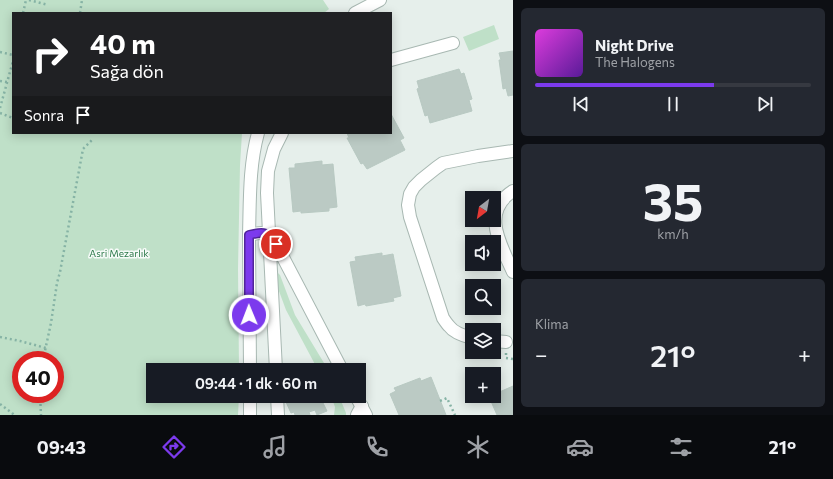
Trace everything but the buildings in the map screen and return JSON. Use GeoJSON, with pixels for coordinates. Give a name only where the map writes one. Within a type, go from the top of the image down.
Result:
{"type":"FeatureCollection","features":[{"type":"Feature","properties":{"kind":"street"},"geometry":{"type":"LineString","coordinates":[[357,12],[380,0]]}},
{"type":"Feature","properties":{"kind":"street"},"geometry":{"type":"LineString","coordinates":[[392,60],[453,43]]}},
{"type":"Feature","properties":{"kind":"street"},"geometry":{"type":"LineString","coordinates":[[250,363],[249,235],[251,177],[258,134]]}},
{"type":"Feature","properties":{"kind":"street"},"geometry":{"type":"LineString","coordinates":[[276,363],[266,193],[268,171],[274,149],[282,134]]}},
{"type":"Feature","properties":{"kind":"street"},"geometry":{"type":"LineString","coordinates":[[465,336],[457,333],[449,326],[444,318],[410,217],[408,205],[410,194],[420,180],[443,163],[513,151]]}},
{"type":"Feature","properties":{"kind":"street"},"geometry":{"type":"LineString","coordinates":[[513,191],[502,200],[498,206],[494,222],[496,234],[513,271]]}},
{"type":"Feature","properties":{"kind":"street"},"geometry":{"type":"LineString","coordinates":[[249,235],[263,232],[268,234],[276,244],[338,363]]}},
{"type":"Feature","properties":{"kind":"street"},"geometry":{"type":"LineString","coordinates":[[501,342],[506,342]]}},
{"type":"Feature","properties":{"kind":"street"},"geometry":{"type":"LineString","coordinates":[[250,403],[250,415]]}},
{"type":"Feature","properties":{"kind":"street"},"geometry":{"type":"LineString","coordinates":[[277,403],[278,415]]}},
{"type":"Feature","properties":{"kind":"path"},"geometry":{"type":"LineString","coordinates":[[24,12],[27,0],[48,5]]}},
{"type":"Feature","properties":{"kind":"path"},"geometry":{"type":"LineString","coordinates":[[80,12],[82,0]]}},
{"type":"Feature","properties":{"kind":"path"},"geometry":{"type":"LineString","coordinates":[[0,52],[12,56]]}},
{"type":"Feature","properties":{"kind":"path"},"geometry":{"type":"LineString","coordinates":[[0,108],[12,64]]}},
{"type":"Feature","properties":{"kind":"path"},"geometry":{"type":"LineString","coordinates":[[0,81],[7,82]]}},
{"type":"Feature","properties":{"kind":"path"},"geometry":{"type":"LineString","coordinates":[[0,113],[12,118]]}},
{"type":"Feature","properties":{"kind":"path"},"geometry":{"type":"LineString","coordinates":[[45,351],[83,149],[92,140]]}},
{"type":"Feature","properties":{"kind":"path"},"geometry":{"type":"LineString","coordinates":[[0,337],[46,348]]}},
{"type":"Feature","properties":{"kind":"path"},"geometry":{"type":"LineString","coordinates":[[506,358],[513,359]]}},
{"type":"Feature","properties":{"kind":"path"},"geometry":{"type":"LineString","coordinates":[[440,401],[447,398],[455,415]]}},
{"type":"Feature","properties":{"kind":"path"},"geometry":{"type":"LineString","coordinates":[[40,403],[41,415]]}},
{"type":"Feature","properties":{"kind":"path"},"geometry":{"type":"LineString","coordinates":[[0,404],[14,415]]}},
{"type":"Feature","properties":{"kind":"green space","name":"Asri Mezarlık"},"geometry":{"type":"Polygon","coordinates":[[[0,0],[323,0],[329,9],[325,12],[12,12],[12,134],[242,134],[238,269],[239,363],[146,363],[146,403],[239,403],[238,415],[0,415],[0,0]]]}},
{"type":"Feature","properties":{"kind":"green space"},"geometry":{"type":"Polygon","coordinates":[[[494,25],[499,39],[469,51],[463,37],[494,25]]]}},
{"type":"Feature","properties":{"kind":"green space"},"geometry":{"type":"Polygon","coordinates":[[[277,272],[280,275],[295,315],[324,363],[314,363],[286,310],[276,283],[277,272]]]}},
{"type":"Feature","properties":{"kind":"green space"},"geometry":{"type":"Polygon","coordinates":[[[334,403],[342,403],[346,415],[334,415],[335,407],[334,403]]]}},
{"type":"Feature","properties":{"kind":"route"},"geometry":{"type":"LineString","coordinates":[[249,315],[249,235],[263,232],[268,234],[276,244]]}}]}
